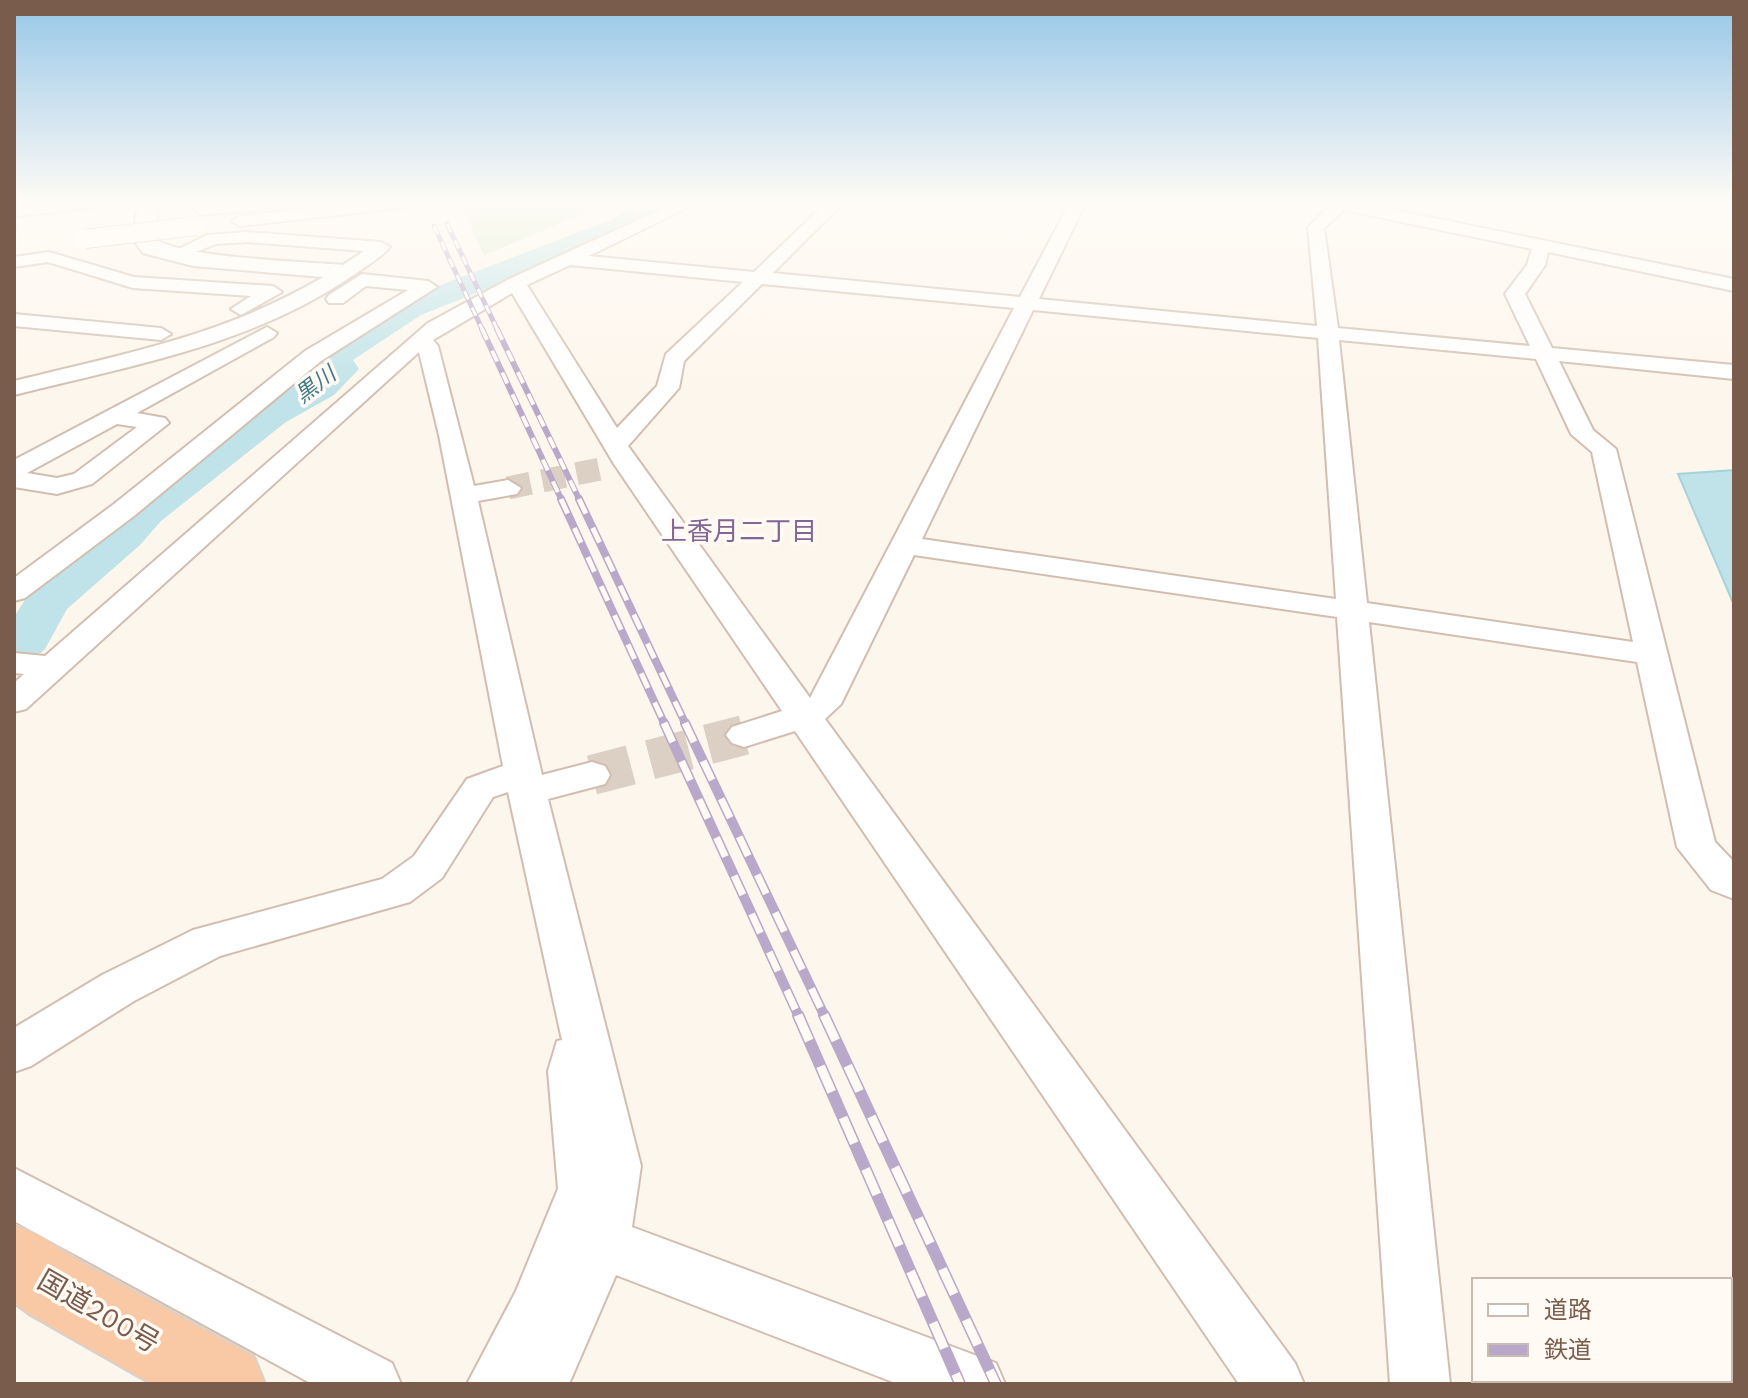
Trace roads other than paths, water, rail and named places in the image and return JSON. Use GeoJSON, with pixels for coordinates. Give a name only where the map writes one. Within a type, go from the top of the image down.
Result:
{"type":"FeatureCollection","features":[{"type":"Feature","properties":{"kind":"highway","name":"国道200号"},"geometry":{"type":"LineString","coordinates":[[14,1260],[55,1288],[227,1384]]}},
{"type":"Feature","properties":{"kind":"street"},"geometry":{"type":"LineString","coordinates":[[14,371],[161,334],[245,307],[273,292],[133,282],[77,265]]}},
{"type":"Feature","properties":{"kind":"street"},"geometry":{"type":"LineString","coordinates":[[278,265],[346,272]]}},
{"type":"Feature","properties":{"kind":"street"},"geometry":{"type":"LineString","coordinates":[[14,388],[226,331],[297,301],[355,265]]}},
{"type":"Feature","properties":{"kind":"street"},"geometry":{"type":"LineString","coordinates":[[14,701],[35,665],[420,339],[516,283],[553,265]]}},
{"type":"Feature","properties":{"kind":"street"},"geometry":{"type":"LineString","coordinates":[[629,265],[1734,372]]}},
{"type":"Feature","properties":{"kind":"street"},"geometry":{"type":"LineString","coordinates":[[614,459],[668,388],[674,359],[770,265]]}},
{"type":"Feature","properties":{"kind":"street"},"geometry":{"type":"LineString","coordinates":[[744,735],[807,715],[824,704],[1047,265]]}},
{"type":"Feature","properties":{"kind":"street"},"geometry":{"type":"LineString","coordinates":[[1320,265],[1420,1384]]}},
{"type":"Feature","properties":{"kind":"street"},"geometry":{"type":"LineString","coordinates":[[1536,265],[1515,294],[1583,434],[1604,449],[1697,847],[1725,879],[1734,884]]}},
{"type":"Feature","properties":{"kind":"street"},"geometry":{"type":"LineString","coordinates":[[1636,265],[1734,285]]}},
{"type":"Feature","properties":{"kind":"street"},"geometry":{"type":"LineString","coordinates":[[14,470],[307,309],[332,301],[362,280],[428,287],[313,356],[124,510],[14,592]]}},
{"type":"Feature","properties":{"kind":"street"},"geometry":{"type":"LineString","coordinates":[[516,283],[614,459],[807,715],[1274,1384]]}},
{"type":"Feature","properties":{"kind":"street"},"geometry":{"type":"LineString","coordinates":[[14,320],[161,334]]}},
{"type":"Feature","properties":{"kind":"street"},"geometry":{"type":"LineString","coordinates":[[420,339],[428,346],[615,1166],[603,1243],[539,1384]]}},
{"type":"Feature","properties":{"kind":"street"},"geometry":{"type":"LineString","coordinates":[[14,479],[57,486],[83,479],[157,423],[114,416]]}},
{"type":"Feature","properties":{"kind":"street"},"geometry":{"type":"LineString","coordinates":[[462,496],[508,488]]}},
{"type":"Feature","properties":{"kind":"street"},"geometry":{"type":"LineString","coordinates":[[904,545],[1652,654]]}},
{"type":"Feature","properties":{"kind":"street"},"geometry":{"type":"LineString","coordinates":[[14,1052],[118,988],[208,942],[395,891],[428,867],[480,788],[592,775]]}},
{"type":"Feature","properties":{"kind":"street"},"geometry":{"type":"LineString","coordinates":[[497,1384],[537,1310],[584,1189],[572,1071],[581,1010]]}},
{"type":"Feature","properties":{"kind":"street"},"geometry":{"type":"LineString","coordinates":[[14,1193],[371,1384]]}},
{"type":"Feature","properties":{"kind":"street"},"geometry":{"type":"LineString","coordinates":[[603,1243],[916,1373],[975,1384]]}},
{"type":"Feature","properties":{"kind":"water"},"geometry":{"type":"Polygon","coordinates":[[[1734,470],[1734,605],[1678,474],[1734,470]]]}},
{"type":"Feature","properties":{"kind":"waterway","name":"黒川"},"geometry":{"type":"LineString","coordinates":[[14,649],[27,638],[47,602],[124,536],[146,512],[273,414],[321,387],[342,369],[334,358],[410,308],[519,265]]}},
{"type":"Feature","properties":{"kind":"tunnel"},"geometry":{"type":"LineString","coordinates":[[508,488],[600,469]]}},
{"type":"Feature","properties":{"kind":"tunnel"},"geometry":{"type":"LineString","coordinates":[[592,775],[744,735]]}},
{"type":"Feature","properties":{"kind":"railway"},"geometry":{"type":"LineString","coordinates":[[452,265],[483,331]]}},
{"type":"Feature","properties":{"kind":"railway"},"geometry":{"type":"LineString","coordinates":[[467,265],[498,331]]}},
{"type":"Feature","properties":{"kind":"railway"},"geometry":{"type":"LineString","coordinates":[[482,329],[562,501]]}},
{"type":"Feature","properties":{"kind":"railway"},"geometry":{"type":"LineString","coordinates":[[497,329],[580,501]]}},
{"type":"Feature","properties":{"kind":"railway"},"geometry":{"type":"LineString","coordinates":[[561,499],[665,725]]}},
{"type":"Feature","properties":{"kind":"railway"},"geometry":{"type":"LineString","coordinates":[[579,499],[686,725]]}},
{"type":"Feature","properties":{"kind":"railway"},"geometry":{"type":"LineString","coordinates":[[664,723],[799,1017]]}},
{"type":"Feature","properties":{"kind":"railway"},"geometry":{"type":"LineString","coordinates":[[685,723],[825,1017]]}},
{"type":"Feature","properties":{"kind":"railway"},"geometry":{"type":"LineString","coordinates":[[798,1015],[960,1384]]}},
{"type":"Feature","properties":{"kind":"railway"},"geometry":{"type":"LineString","coordinates":[[824,1015],[996,1384]]}},
{"type":"Feature","properties":{"kind":"district","name":"上香月二丁目"},"geometry":{"type":"Point","coordinates":[739,531]}}]}
